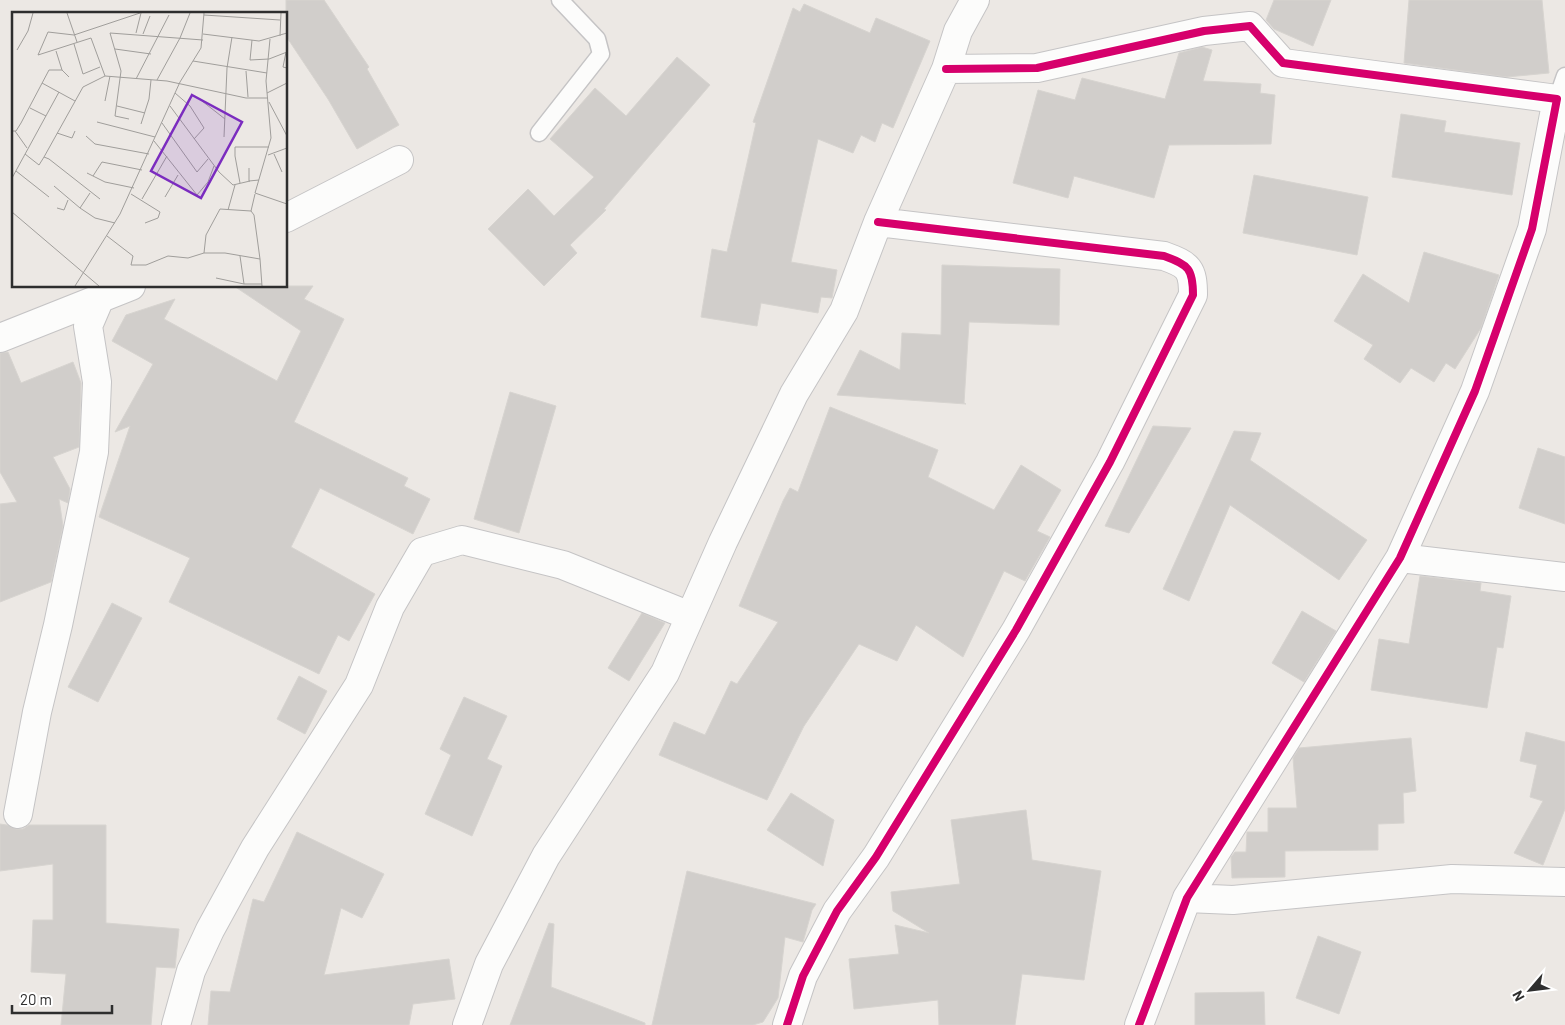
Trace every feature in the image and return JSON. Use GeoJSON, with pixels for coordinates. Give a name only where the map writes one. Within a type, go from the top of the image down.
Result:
{"type":"FeatureCollection","features":[{"type":"Feature","properties":{"kind":"street"},"geometry":{"type":"LineString","coordinates":[[467,1025],[489,964],[546,856],[665,673],[794,394],[844,311],[878,222],[946,69],[958,31],[976,0]]}},
{"type":"Feature","properties":{"kind":"street"},"geometry":{"type":"LineString","coordinates":[[946,69],[1037,68],[1204,31],[1250,26],[1283,63],[1561,88],[1532,229],[1475,392],[1400,558],[1187,898],[1139,1025]]}},
{"type":"Feature","properties":{"kind":"street"},"geometry":{"type":"LineString","coordinates":[[288,217],[398,160]]}},
{"type":"Feature","properties":{"kind":"street"},"geometry":{"type":"LineString","coordinates":[[787,1025],[803,976],[837,910],[876,857],[1016,630],[1110,462],[1193,295],[1193,275],[1183,263],[1164,256],[878,222]]}},
{"type":"Feature","properties":{"kind":"street"},"geometry":{"type":"LineString","coordinates":[[0,338],[78,319],[100,298],[126,288]]}},
{"type":"Feature","properties":{"kind":"street"},"geometry":{"type":"LineString","coordinates":[[18,814],[37,712],[58,625],[94,452],[96,382],[78,319]]}},
{"type":"Feature","properties":{"kind":"street"},"geometry":{"type":"LineString","coordinates":[[176,1025],[191,971],[210,930],[255,848],[359,685],[390,607],[422,552],[462,540],[563,565],[690,616]]}},
{"type":"Feature","properties":{"kind":"street"},"geometry":{"type":"LineString","coordinates":[[1400,558],[1565,577]]}},
{"type":"Feature","properties":{"kind":"street"},"geometry":{"type":"LineString","coordinates":[[1187,898],[1233,900],[1452,879],[1565,882]]}},
{"type":"Feature","properties":{"kind":"lane"},"geometry":{"type":"LineString","coordinates":[[538,133],[600,54],[597,39],[560,0]]}},
{"type":"Feature","properties":{"kind":"building"},"geometry":{"type":"Polygon","coordinates":[[[286,0],[324,0],[369,67],[367,69],[399,125],[357,149],[328,99],[288,39],[288,12],[286,12],[286,0]]]}},
{"type":"Feature","properties":{"kind":"building"},"geometry":{"type":"Polygon","coordinates":[[[1274,0],[1331,0],[1313,46],[1274,29],[1266,20],[1274,0]]]}},
{"type":"Feature","properties":{"kind":"building"},"geometry":{"type":"Polygon","coordinates":[[[1409,0],[1542,0],[1549,73],[1507,77],[1404,63],[1409,0]]]}},
{"type":"Feature","properties":{"kind":"building"},"geometry":{"type":"Polygon","coordinates":[[[804,4],[870,33],[876,18],[930,41],[893,128],[882,123],[875,142],[861,135],[853,153],[818,139],[791,262],[837,270],[832,298],[821,297],[818,313],[761,303],[757,326],[701,317],[712,249],[727,252],[756,123],[753,122],[793,8],[800,12],[804,4]]]}},
{"type":"Feature","properties":{"kind":"building"},"geometry":{"type":"Polygon","coordinates":[[[1202,47],[1212,50],[1203,81],[1261,84],[1260,93],[1275,95],[1271,144],[1169,145],[1154,198],[1074,176],[1068,198],[1013,183],[1038,90],[1075,100],[1082,78],[1165,99],[1179,53],[1202,47]]]}},
{"type":"Feature","properties":{"kind":"building"},"geometry":{"type":"Polygon","coordinates":[[[677,57],[710,85],[604,209],[606,210],[570,245],[577,253],[544,286],[488,229],[528,189],[554,216],[594,177],[550,139],[595,88],[626,116],[677,57]]]}},
{"type":"Feature","properties":{"kind":"building"},"geometry":{"type":"Polygon","coordinates":[[[1401,114],[1446,121],[1444,132],[1520,143],[1512,195],[1392,177],[1401,114]]]}},
{"type":"Feature","properties":{"kind":"building"},"geometry":{"type":"Polygon","coordinates":[[[1254,175],[1368,197],[1357,255],[1243,233],[1254,175]]]}},
{"type":"Feature","properties":{"kind":"building"},"geometry":{"type":"Polygon","coordinates":[[[1424,252],[1499,275],[1481,328],[1455,369],[1446,363],[1434,382],[1411,368],[1400,383],[1364,359],[1373,345],[1334,321],[1363,274],[1409,303],[1424,252]]]}},
{"type":"Feature","properties":{"kind":"building"},"geometry":{"type":"Polygon","coordinates":[[[942,265],[1060,269],[1059,325],[969,322],[964,403],[966,404],[837,395],[860,350],[900,370],[902,333],[941,335],[942,265]]]}},
{"type":"Feature","properties":{"kind":"building"},"geometry":{"type":"Polygon","coordinates":[[[313,286],[304,299],[344,319],[294,422],[408,478],[404,486],[430,499],[413,534],[320,488],[291,547],[375,594],[349,641],[338,635],[319,674],[169,602],[190,558],[99,517],[130,426],[115,432],[153,364],[112,341],[126,315],[175,299],[164,319],[277,381],[301,331],[237,288],[313,286]]]}},
{"type":"Feature","properties":{"kind":"building"},"geometry":{"type":"Polygon","coordinates":[[[8,352],[21,383],[73,362],[81,383],[79,447],[53,457],[70,489],[68,503],[59,499],[63,526],[51,582],[0,602],[0,504],[17,502],[0,472],[0,353],[8,352]]]}},
{"type":"Feature","properties":{"kind":"building"},"geometry":{"type":"Polygon","coordinates":[[[510,392],[556,406],[519,533],[474,519],[510,392]]]}},
{"type":"Feature","properties":{"kind":"building"},"geometry":{"type":"Polygon","coordinates":[[[830,407],[938,450],[928,477],[994,510],[1021,465],[1061,490],[1037,531],[1050,537],[1025,581],[1004,571],[963,657],[916,625],[897,661],[859,644],[804,726],[767,800],[659,755],[674,722],[705,735],[731,681],[737,684],[778,622],[739,606],[783,501],[790,488],[798,492],[830,407]]]}},
{"type":"Feature","properties":{"kind":"building"},"geometry":{"type":"Polygon","coordinates":[[[1153,426],[1191,428],[1129,533],[1105,526],[1153,426]]]}},
{"type":"Feature","properties":{"kind":"building"},"geometry":{"type":"Polygon","coordinates":[[[1234,431],[1261,433],[1250,460],[1367,540],[1339,580],[1230,505],[1189,601],[1163,589],[1234,431]]]}},
{"type":"Feature","properties":{"kind":"building"},"geometry":{"type":"Polygon","coordinates":[[[1538,448],[1565,457],[1565,524],[1519,508],[1538,448]]]}},
{"type":"Feature","properties":{"kind":"building"},"geometry":{"type":"Polygon","coordinates":[[[1420,576],[1481,583],[1480,591],[1511,596],[1503,648],[1497,647],[1487,708],[1371,690],[1379,639],[1409,644],[1420,576]]]}},
{"type":"Feature","properties":{"kind":"building"},"geometry":{"type":"Polygon","coordinates":[[[112,603],[142,618],[98,702],[68,687],[112,603]]]}},
{"type":"Feature","properties":{"kind":"building"},"geometry":{"type":"Polygon","coordinates":[[[1302,611],[1336,631],[1304,682],[1272,663],[1302,611]]]}},
{"type":"Feature","properties":{"kind":"building"},"geometry":{"type":"Polygon","coordinates":[[[642,613],[665,623],[629,681],[608,668],[642,613]]]}},
{"type":"Feature","properties":{"kind":"building"},"geometry":{"type":"Polygon","coordinates":[[[299,676],[327,691],[305,734],[277,719],[299,676]]]}},
{"type":"Feature","properties":{"kind":"building"},"geometry":{"type":"Polygon","coordinates":[[[464,697],[507,716],[487,759],[502,766],[472,836],[425,814],[451,755],[440,749],[464,697]]]}},
{"type":"Feature","properties":{"kind":"building"},"geometry":{"type":"Polygon","coordinates":[[[1526,732],[1565,742],[1565,809],[1543,865],[1514,853],[1543,801],[1530,797],[1537,765],[1520,761],[1526,732]]]}},
{"type":"Feature","properties":{"kind":"building"},"geometry":{"type":"Polygon","coordinates":[[[1411,738],[1416,791],[1403,793],[1404,823],[1378,824],[1378,850],[1285,851],[1285,877],[1232,878],[1231,857],[1235,852],[1246,852],[1247,832],[1268,832],[1268,808],[1297,808],[1293,758],[1299,748],[1411,738]]]}},
{"type":"Feature","properties":{"kind":"building"},"geometry":{"type":"Polygon","coordinates":[[[791,793],[834,820],[823,866],[767,830],[791,793]]]}},
{"type":"Feature","properties":{"kind":"building"},"geometry":{"type":"Polygon","coordinates":[[[1026,810],[1032,860],[1101,871],[1084,980],[1022,974],[1015,1025],[939,1025],[938,1000],[854,1009],[849,959],[899,954],[895,925],[929,933],[893,911],[891,892],[960,884],[951,820],[1026,810]]]}},
{"type":"Feature","properties":{"kind":"building"},"geometry":{"type":"Polygon","coordinates":[[[0,824],[16,829],[23,829],[29,825],[106,825],[106,923],[179,929],[175,968],[156,967],[151,1025],[61,1025],[66,974],[31,972],[33,920],[53,920],[53,864],[0,871],[0,824]]]}},
{"type":"Feature","properties":{"kind":"building"},"geometry":{"type":"Polygon","coordinates":[[[297,832],[384,874],[362,918],[341,908],[324,975],[449,959],[455,999],[413,1004],[409,1025],[208,1025],[211,991],[230,992],[253,899],[264,902],[297,832]]]}},
{"type":"Feature","properties":{"kind":"building"},"geometry":{"type":"Polygon","coordinates":[[[687,871],[816,904],[812,910],[803,942],[785,937],[778,998],[763,1022],[753,1025],[652,1025],[687,871]]]}},
{"type":"Feature","properties":{"kind":"building"},"geometry":{"type":"Polygon","coordinates":[[[549,923],[554,924],[551,987],[645,1023],[645,1025],[510,1025],[549,923]]]}},
{"type":"Feature","properties":{"kind":"building"},"geometry":{"type":"Polygon","coordinates":[[[1318,936],[1361,952],[1339,1014],[1296,998],[1318,936]]]}},
{"type":"Feature","properties":{"kind":"building"},"geometry":{"type":"Polygon","coordinates":[[[1264,992],[1265,1025],[1195,1025],[1195,993],[1264,992]]]}},
{"type":"Feature","properties":{"kind":"cycle path"},"geometry":{"type":"LineString","coordinates":[[946,69],[1037,68],[1204,31],[1250,26],[1283,63],[1557,99],[1532,229],[1475,391],[1400,558],[1187,898],[1139,1025]]}},
{"type":"Feature","properties":{"kind":"cycle path"},"geometry":{"type":"LineString","coordinates":[[787,1025],[803,976],[837,911],[876,857],[1016,630],[1110,462],[1193,295],[1192,279],[1188,269],[1179,262],[1164,256],[878,222]]}}]}
